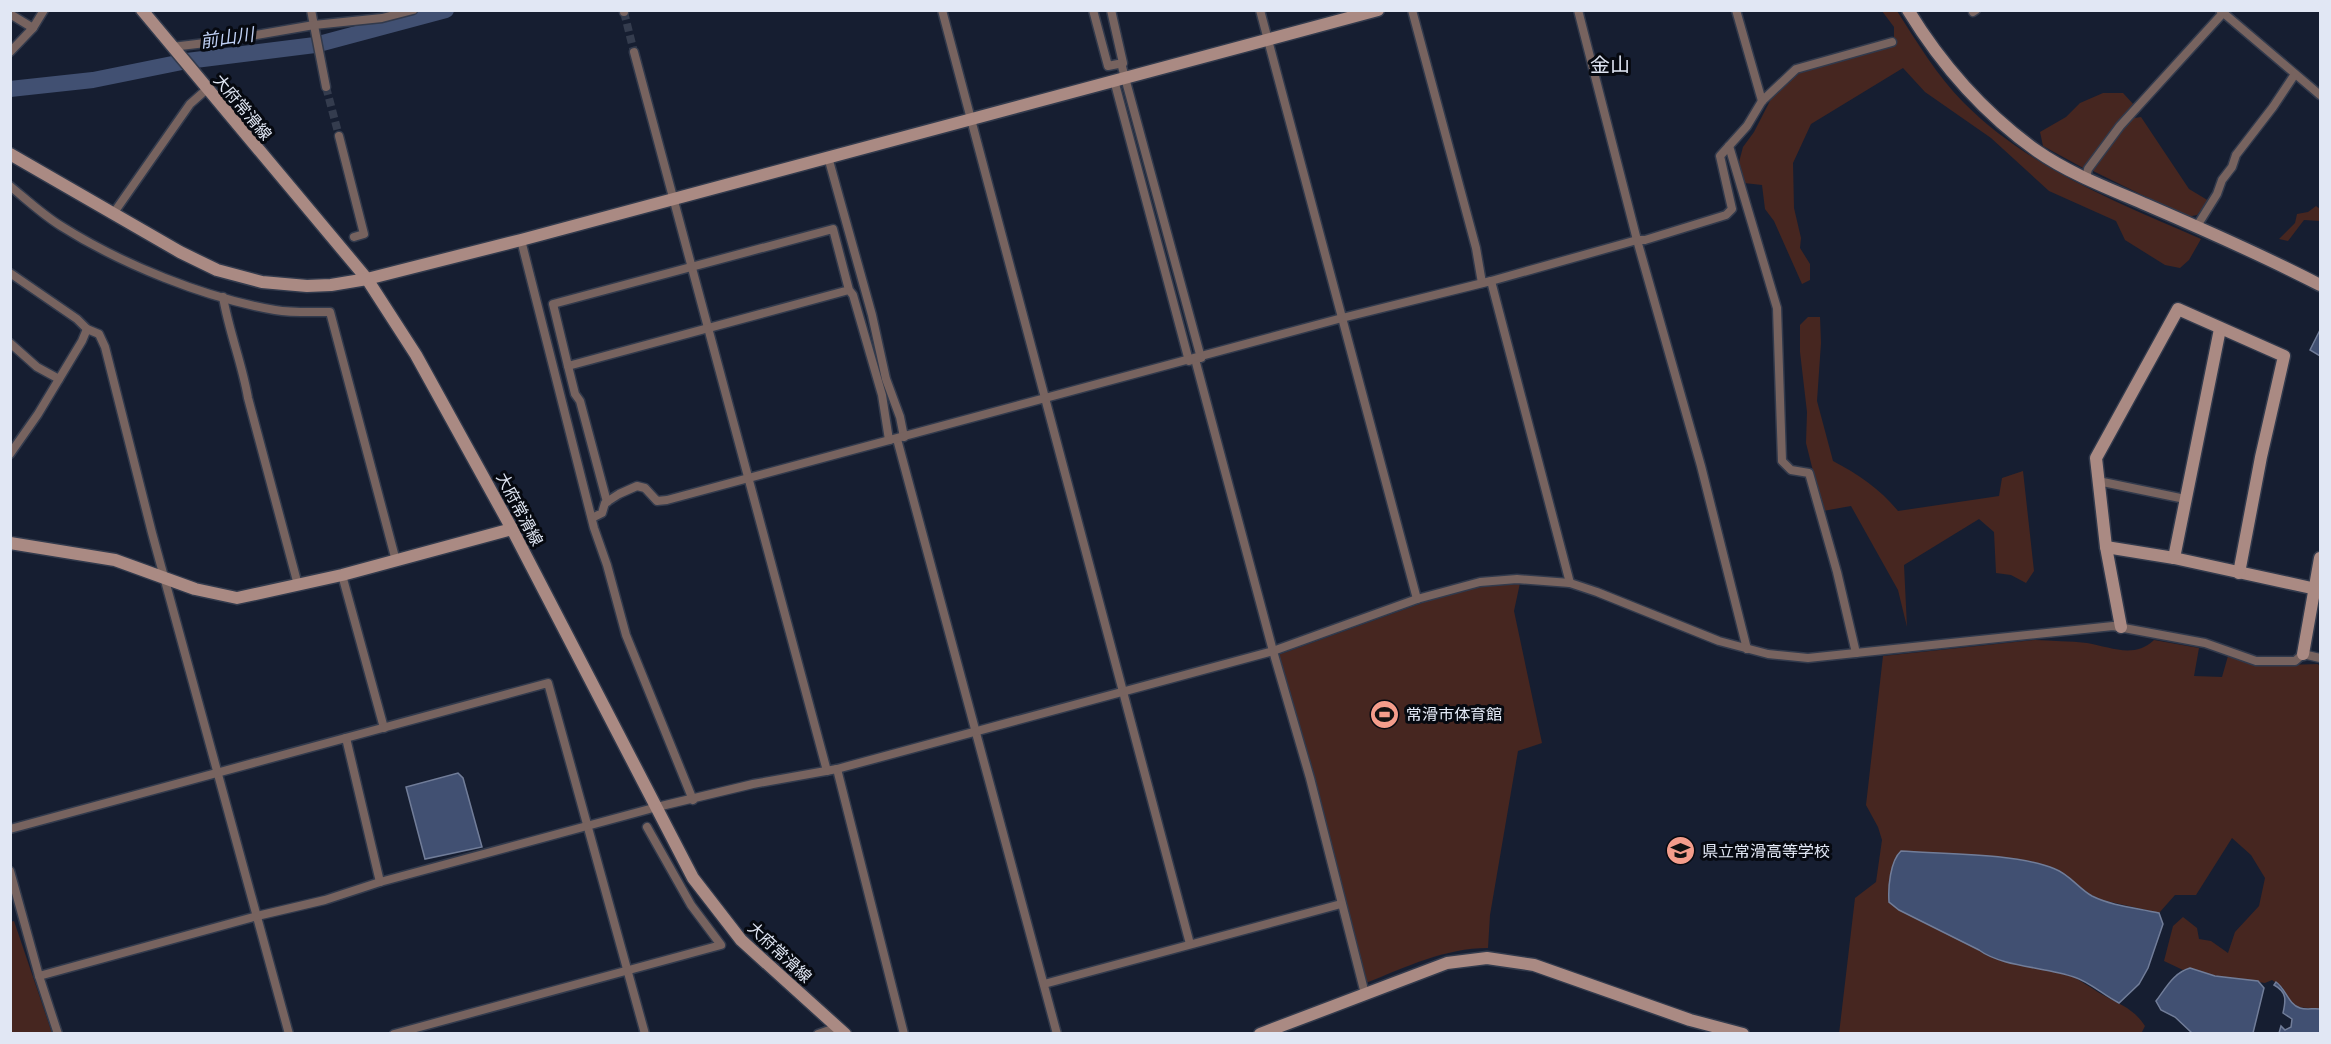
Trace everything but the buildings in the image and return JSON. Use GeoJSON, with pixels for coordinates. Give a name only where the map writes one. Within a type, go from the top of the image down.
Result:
{"type":"FeatureCollection","features":[{"type":"Feature","properties":{"kind":"street"},"geometry":{"type":"LineString","coordinates":[[10,52],[33,28],[44,10]]}},
{"type":"Feature","properties":{"kind":"street","name":"大府常滑線"},"geometry":{"type":"LineString","coordinates":[[142,10],[367,279],[416,355],[512,529],[693,878],[741,940],[841,1030]]}},
{"type":"Feature","properties":{"kind":"street"},"geometry":{"type":"LineString","coordinates":[[311,10],[326,87]]}},
{"type":"Feature","properties":{"kind":"street"},"geometry":{"type":"LineString","coordinates":[[175,50],[314,27],[375,14],[413,10]]}},
{"type":"Feature","properties":{"kind":"street"},"geometry":{"type":"LineString","coordinates":[[942,10],[1190,944]]}},
{"type":"Feature","properties":{"kind":"street"},"geometry":{"type":"LineString","coordinates":[[1093,10],[1108,66],[1121,63]]}},
{"type":"Feature","properties":{"kind":"street"},"geometry":{"type":"LineString","coordinates":[[1111,10],[1121,63],[1119,78],[1273,651],[1310,778],[1365,994]]}},
{"type":"Feature","properties":{"kind":"street"},"geometry":{"type":"LineString","coordinates":[[1260,10],[1417,599]]}},
{"type":"Feature","properties":{"kind":"street"},"geometry":{"type":"LineString","coordinates":[[10,154],[196,260],[239,277],[262,282],[307,286],[331,285],[367,279],[521,240],[1378,10]]}},
{"type":"Feature","properties":{"kind":"street"},"geometry":{"type":"LineString","coordinates":[[1412,10],[1570,584]]}},
{"type":"Feature","properties":{"kind":"street"},"geometry":{"type":"LineString","coordinates":[[1578,10],[1637,240],[1701,466],[1747,649]]}},
{"type":"Feature","properties":{"kind":"street"},"geometry":{"type":"LineString","coordinates":[[1736,10],[1762,101]]}},
{"type":"Feature","properties":{"kind":"street"},"geometry":{"type":"LineString","coordinates":[[1908,10],[1945,62],[1970,92],[1999,120],[2038,152],[2086,178],[2197,226],[2320,285]]}},
{"type":"Feature","properties":{"kind":"street"},"geometry":{"type":"LineString","coordinates":[[2086,178],[2088,169],[2120,126],[2221,11],[2320,95]]}},
{"type":"Feature","properties":{"kind":"street"},"geometry":{"type":"LineString","coordinates":[[10,14],[33,28]]}},
{"type":"Feature","properties":{"kind":"street"},"geometry":{"type":"LineString","coordinates":[[592,518],[602,513],[607,502],[637,486],[645,488],[657,501],[1637,240],[1656,237],[1732,212],[1719,158],[1757,113],[1762,101],[1796,69],[1892,42]]}},
{"type":"Feature","properties":{"kind":"street"},"geometry":{"type":"LineString","coordinates":[[634,52],[827,771]]}},
{"type":"Feature","properties":{"kind":"street"},"geometry":{"type":"LineString","coordinates":[[2197,226],[2217,194],[2222,180],[2232,167],[2236,155],[2273,108],[2295,74]]}},
{"type":"Feature","properties":{"kind":"street"},"geometry":{"type":"LineString","coordinates":[[113,214],[190,104],[207,89]]}},
{"type":"Feature","properties":{"kind":"street"},"geometry":{"type":"LineString","coordinates":[[339,136],[364,234],[354,237]]}},
{"type":"Feature","properties":{"kind":"street"},"geometry":{"type":"LineString","coordinates":[[1729,146],[1777,308],[1782,461],[1791,470],[1809,473],[1837,572],[1856,653]]}},
{"type":"Feature","properties":{"kind":"street"},"geometry":{"type":"LineString","coordinates":[[828,157],[872,315],[886,380],[900,417],[897,438]]}},
{"type":"Feature","properties":{"kind":"street"},"geometry":{"type":"LineString","coordinates":[[10,186],[60,225],[114,256],[223,297],[276,310],[330,312],[396,561]]}},
{"type":"Feature","properties":{"kind":"street"},"geometry":{"type":"LineString","coordinates":[[607,502],[580,401],[574,394],[553,304],[833,229],[849,290],[853,295],[897,438],[1058,1034]]}},
{"type":"Feature","properties":{"kind":"street"},"geometry":{"type":"LineString","coordinates":[[521,240],[592,518],[626,635],[693,800]]}},
{"type":"Feature","properties":{"kind":"street"},"geometry":{"type":"LineString","coordinates":[[10,273],[77,319],[87,329],[99,334],[105,347],[289,1034]]}},
{"type":"Feature","properties":{"kind":"street"},"geometry":{"type":"LineString","coordinates":[[568,366],[849,290]]}},
{"type":"Feature","properties":{"kind":"street"},"geometry":{"type":"LineString","coordinates":[[223,297],[227,322],[243,370],[248,398],[298,585]]}},
{"type":"Feature","properties":{"kind":"street"},"geometry":{"type":"LineString","coordinates":[[2121,627],[2106,547],[2096,458],[2178,309],[2283,356],[2238,573]]}},
{"type":"Feature","properties":{"kind":"street"},"geometry":{"type":"LineString","coordinates":[[10,453],[38,414],[87,329]]}},
{"type":"Feature","properties":{"kind":"street"},"geometry":{"type":"LineString","coordinates":[[2174,558],[2220,329]]}},
{"type":"Feature","properties":{"kind":"street"},"geometry":{"type":"LineString","coordinates":[[10,343],[37,367],[59,379]]}},
{"type":"Feature","properties":{"kind":"street"},"geometry":{"type":"LineString","coordinates":[[2098,481],[2186,499]]}},
{"type":"Feature","properties":{"kind":"street"},"geometry":{"type":"LineString","coordinates":[[10,543],[115,560],[195,589],[237,598],[342,575],[512,529]]}},
{"type":"Feature","properties":{"kind":"street"},"geometry":{"type":"LineString","coordinates":[[2106,547],[2174,558],[2316,589]]}},
{"type":"Feature","properties":{"kind":"street"},"geometry":{"type":"LineString","coordinates":[[39,976],[257,916],[325,900],[380,882],[657,807],[693,800],[753,783],[837,769],[1273,651],[1417,599],[1480,582],[1517,579],[1570,584],[1597,592],[1719,641],[1768,654],[1808,658],[2113,626],[2205,643],[2256,661],[2295,661],[2303,654],[2320,558]]}},
{"type":"Feature","properties":{"kind":"street"},"geometry":{"type":"LineString","coordinates":[[342,575],[384,728]]}},
{"type":"Feature","properties":{"kind":"street"},"geometry":{"type":"LineString","coordinates":[[2303,654],[2320,658]]}},
{"type":"Feature","properties":{"kind":"street"},"geometry":{"type":"LineString","coordinates":[[10,829],[548,683],[645,1034]]}},
{"type":"Feature","properties":{"kind":"street"},"geometry":{"type":"LineString","coordinates":[[346,738],[380,882]]}},
{"type":"Feature","properties":{"kind":"street"},"geometry":{"type":"LineString","coordinates":[[837,769],[904,1034]]}},
{"type":"Feature","properties":{"kind":"street"},"geometry":{"type":"LineString","coordinates":[[394,1034],[721,945],[680,887],[647,826]]}},
{"type":"Feature","properties":{"kind":"street"},"geometry":{"type":"LineString","coordinates":[[10,871],[13,892],[58,1034]]}},
{"type":"Feature","properties":{"kind":"street"},"geometry":{"type":"LineString","coordinates":[[1044,984],[1341,904]]}},
{"type":"Feature","properties":{"kind":"street"},"geometry":{"type":"LineString","coordinates":[[1260,1034],[1447,963],[1476,958],[1534,965],[1690,1020],[1743,1034]]}},
{"type":"Feature","properties":{"kind":"street"},"geometry":{"type":"LineString","coordinates":[[818,1034],[841,1030]]}},
{"type":"Feature","properties":{"kind":"shaded area"},"geometry":{"type":"Polygon","coordinates":[[[1882,11],[1897,11],[1954,93],[2017,147],[2106,197],[2201,239],[2189,260],[2180,268],[2165,265],[2125,240],[2116,221],[2049,191],[1991,138],[1925,92],[1903,68],[1811,124],[1793,163],[1794,208],[1801,238],[1800,248],[1810,264],[1810,280],[1802,284],[1774,221],[1765,209],[1762,185],[1744,183],[1739,162],[1743,147],[1754,132],[1773,95],[1795,72],[1894,45],[1894,27],[1882,11]]]}},
{"type":"Feature","properties":{"kind":"shaded area"},"geometry":{"type":"Polygon","coordinates":[[[2103,93],[2123,93],[2134,105],[2085,169],[2043,146],[2040,132],[2066,117],[2080,103],[2103,93]]]}},
{"type":"Feature","properties":{"kind":"shaded area"},"geometry":{"type":"Polygon","coordinates":[[[2141,117],[2189,189],[2209,201],[2197,215],[2187,217],[2091,170],[2128,119],[2141,117]]]}},
{"type":"Feature","properties":{"kind":"shaded area"},"geometry":{"type":"Polygon","coordinates":[[[2316,206],[2320,209],[2320,221],[2304,220],[2288,241],[2279,239],[2295,223],[2297,214],[2308,212],[2316,206]]]}},
{"type":"Feature","properties":{"kind":"shaded area"},"geometry":{"type":"Polygon","coordinates":[[[1808,317],[1820,317],[1821,343],[1817,401],[1833,461],[1868,483],[1898,511],[1999,496],[2002,478],[2023,471],[2034,571],[2026,583],[2011,575],[1996,573],[1994,532],[1979,519],[1904,565],[1907,627],[1898,590],[1851,506],[1823,511],[1806,443],[1807,412],[1800,352],[1800,325],[1808,317]]]}},
{"type":"Feature","properties":{"kind":"shaded area"},"geometry":{"type":"Polygon","coordinates":[[[1520,583],[1514,611],[1542,743],[1518,751],[1490,915],[1488,948],[1441,955],[1366,983],[1278,655],[1458,590],[1484,584],[1520,583]]]}},
{"type":"Feature","properties":{"kind":"shaded area"},"geometry":{"type":"Polygon","coordinates":[[[2035,640],[2087,643],[2130,650],[2146,646],[2154,640],[2199,648],[2194,676],[2222,677],[2228,656],[2255,666],[2318,664],[2320,667],[2320,1009],[2296,1007],[2282,987],[2272,980],[2265,983],[2215,976],[2191,968],[2183,970],[2164,961],[2173,926],[2183,917],[2197,928],[2199,939],[2211,941],[2228,953],[2235,932],[2259,906],[2265,878],[2251,855],[2232,838],[2196,895],[2175,895],[2159,913],[2102,900],[2091,895],[2057,869],[1889,902],[1899,910],[1987,955],[2014,963],[2059,971],[2073,977],[2132,1011],[2145,1026],[2141,1034],[1839,1034],[1855,898],[1876,882],[1882,840],[1866,805],[1883,656],[2035,640]]]}},
{"type":"Feature","properties":{"kind":"shaded area"},"geometry":{"type":"Polygon","coordinates":[[[14,921],[52,1033],[11,1033],[10,922],[14,921]]]}},
{"type":"Feature","properties":{"kind":"water"},"geometry":{"type":"Polygon","coordinates":[[[2320,330],[2320,356],[2310,350],[2320,330]]]}},
{"type":"Feature","properties":{"kind":"water"},"geometry":{"type":"Polygon","coordinates":[[[458,773],[463,778],[482,847],[425,859],[406,787],[458,773]]]}},
{"type":"Feature","properties":{"kind":"water"},"geometry":{"type":"Polygon","coordinates":[[[1901,851],[1979,855],[2039,864],[2060,871],[2092,896],[2116,904],[2159,913],[2163,924],[2148,968],[2139,984],[2119,1003],[2074,977],[1989,956],[1899,910],[1889,902],[1892,868],[1901,851]]]}},
{"type":"Feature","properties":{"kind":"water"},"geometry":{"type":"Polygon","coordinates":[[[2190,968],[2215,976],[2258,981],[2264,988],[2253,1033],[2192,1033],[2175,1017],[2161,1010],[2156,1001],[2174,977],[2190,968]]]}},
{"type":"Feature","properties":{"kind":"water"},"geometry":{"type":"Polygon","coordinates":[[[2276,982],[2296,1006],[2302,1009],[2320,1009],[2320,1033],[2279,1033],[2281,1026],[2285,1030],[2291,1027],[2292,1019],[2283,1013],[2284,997],[2281,990],[2274,985],[2276,982]]]}},
{"type":"Feature","properties":{"kind":"waterway","name":"前山川"},"geometry":{"type":"LineString","coordinates":[[10,89],[93,80],[187,61],[315,45],[446,10]]}},
{"type":"Feature","properties":{"kind":"tunnel"},"geometry":{"type":"LineString","coordinates":[[624,12],[634,52]]}},
{"type":"Feature","properties":{"kind":"tunnel"},"geometry":{"type":"LineString","coordinates":[[326,87],[339,136]]}},
{"type":"Feature","properties":{"kind":"place","name":"常滑市体育館"},"geometry":{"type":"Point","coordinates":[1385,714]}},
{"type":"Feature","properties":{"kind":"place","name":"県立常滑高等学校"},"geometry":{"type":"Point","coordinates":[1681,851]}},
{"type":"Feature","properties":{"kind":"district","name":"金山"},"geometry":{"type":"Point","coordinates":[1610,65]}}]}
